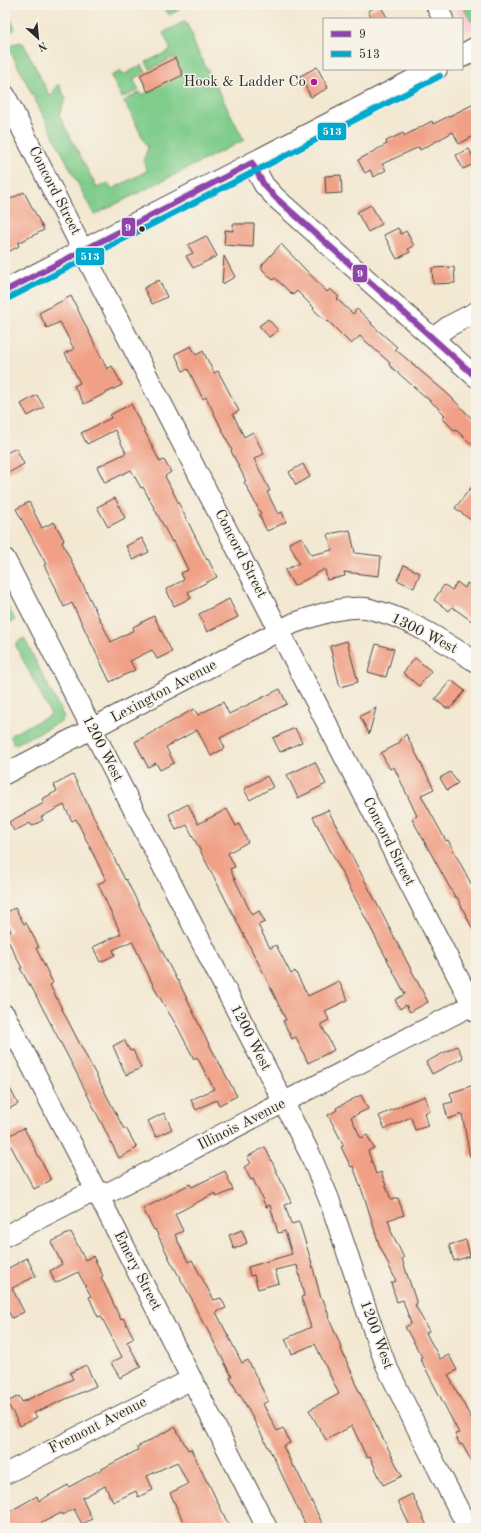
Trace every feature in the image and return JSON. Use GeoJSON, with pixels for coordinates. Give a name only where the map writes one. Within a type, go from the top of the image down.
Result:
{"type":"FeatureCollection","features":[{"type":"Feature","properties":{"kind":"main road"},"geometry":{"type":"LineString","coordinates":[[463,55],[476,48]]}},
{"type":"Feature","properties":{"kind":"main road"},"geometry":{"type":"LineString","coordinates":[[5,291],[434,70]]}},
{"type":"Feature","properties":{"kind":"street"},"geometry":{"type":"LineString","coordinates":[[436,5],[442,18]]}},
{"type":"Feature","properties":{"kind":"street","name":"Concord Street"},"geometry":{"type":"LineString","coordinates":[[5,95],[74,229],[83,251],[475,1007]]}},
{"type":"Feature","properties":{"kind":"street"},"geometry":{"type":"LineString","coordinates":[[252,163],[264,184],[276,198],[476,377]]}},
{"type":"Feature","properties":{"kind":"street"},"geometry":{"type":"LineString","coordinates":[[433,338],[449,326],[476,312]]}},
{"type":"Feature","properties":{"kind":"street","name":"1200 West"},"geometry":{"type":"LineString","coordinates":[[5,559],[310,1154],[329,1199],[386,1365],[468,1528]]}},
{"type":"Feature","properties":{"kind":"street","name":"1300 West"},"geometry":{"type":"LineString","coordinates":[[279,631],[294,623],[321,613],[344,609],[367,608],[397,617],[429,633],[476,662]]}},
{"type":"Feature","properties":{"kind":"street","name":"Lexington Avenue"},"geometry":{"type":"LineString","coordinates":[[5,774],[279,631]]}},
{"type":"Feature","properties":{"kind":"street","name":"Illinois Avenue"},"geometry":{"type":"LineString","coordinates":[[5,1236],[83,1196],[112,1191],[475,1007]]}},
{"type":"Feature","properties":{"kind":"street","name":"Emery Street"},"geometry":{"type":"LineString","coordinates":[[5,1015],[267,1528]]}},
{"type":"Feature","properties":{"kind":"street","name":"Fremont Avenue"},"geometry":{"type":"LineString","coordinates":[[5,1474],[192,1379]]}},
{"type":"Feature","properties":{"kind":"shaded area"},"geometry":{"type":"Polygon","coordinates":[[[453,5],[476,5],[476,27],[467,32],[463,18],[460,18],[453,5]]]}},
{"type":"Feature","properties":{"kind":"green space"},"geometry":{"type":"Polygon","coordinates":[[[162,5],[177,5],[179,10],[169,15],[162,5]]]}},
{"type":"Feature","properties":{"kind":"green space"},"geometry":{"type":"Polygon","coordinates":[[[462,5],[476,5],[476,19],[471,21],[462,5]]]}},
{"type":"Feature","properties":{"kind":"green space"},"geometry":{"type":"Polygon","coordinates":[[[5,8],[15,28],[13,31],[5,35],[5,8]]]}},
{"type":"Feature","properties":{"kind":"green space"},"geometry":{"type":"Polygon","coordinates":[[[185,21],[194,38],[192,40],[244,140],[94,215],[8,47],[19,42],[23,43],[50,96],[57,85],[59,85],[66,99],[59,115],[97,188],[108,183],[112,189],[147,171],[143,161],[148,148],[124,101],[140,92],[142,95],[183,74],[174,57],[150,69],[146,62],[171,50],[163,33],[185,21]]]}},
{"type":"Feature","properties":{"kind":"green space"},"geometry":{"type":"Polygon","coordinates":[[[142,65],[146,72],[133,79],[139,90],[122,98],[111,76],[121,71],[123,75],[142,65]]]}},
{"type":"Feature","properties":{"kind":"green space"},"geometry":{"type":"Polygon","coordinates":[[[8,607],[15,620],[5,626],[5,609],[8,607]]]}},
{"type":"Feature","properties":{"kind":"green space"},"geometry":{"type":"Polygon","coordinates":[[[24,638],[64,717],[62,721],[14,745],[11,737],[12,734],[51,715],[16,646],[16,643],[24,638]]]}},
{"type":"Feature","properties":{"kind":"building"},"geometry":{"type":"Polygon","coordinates":[[[380,5],[387,18],[372,18],[368,11],[380,5]]]}},
{"type":"Feature","properties":{"kind":"building"},"geometry":{"type":"Polygon","coordinates":[[[175,58],[183,75],[148,92],[140,75],[175,58]]]}},
{"type":"Feature","properties":{"kind":"building","name":"Hook & Ladder Co"},"geometry":{"type":"Polygon","coordinates":[[[317,67],[328,88],[311,97],[300,76],[317,67]]]}},
{"type":"Feature","properties":{"kind":"building"},"geometry":{"type":"Polygon","coordinates":[[[476,103],[476,135],[459,144],[453,132],[420,150],[419,147],[382,164],[386,170],[374,177],[370,170],[365,173],[358,160],[387,144],[386,141],[403,133],[404,136],[432,121],[433,124],[476,103]]]}},
{"type":"Feature","properties":{"kind":"building"},"geometry":{"type":"Polygon","coordinates":[[[469,149],[476,163],[463,169],[456,155],[469,149]]]}},
{"type":"Feature","properties":{"kind":"building"},"geometry":{"type":"Polygon","coordinates":[[[341,175],[342,193],[326,194],[325,176],[341,175]]]}},
{"type":"Feature","properties":{"kind":"building"},"geometry":{"type":"Polygon","coordinates":[[[24,192],[44,230],[18,243],[19,246],[5,254],[5,202],[24,192]]]}},
{"type":"Feature","properties":{"kind":"building"},"geometry":{"type":"Polygon","coordinates":[[[371,205],[382,224],[368,232],[357,212],[371,205]]]}},
{"type":"Feature","properties":{"kind":"building"},"geometry":{"type":"Polygon","coordinates":[[[233,224],[254,224],[253,247],[224,245],[225,230],[233,231],[233,224]]]}},
{"type":"Feature","properties":{"kind":"building"},"geometry":{"type":"Polygon","coordinates":[[[398,228],[401,234],[406,231],[414,246],[408,249],[410,252],[397,259],[384,235],[398,228]]]}},
{"type":"Feature","properties":{"kind":"building"},"geometry":{"type":"Polygon","coordinates":[[[206,236],[217,256],[193,268],[186,256],[193,253],[188,245],[206,236]]]}},
{"type":"Feature","properties":{"kind":"building"},"geometry":{"type":"Polygon","coordinates":[[[281,244],[327,292],[330,289],[339,297],[337,299],[353,314],[357,309],[372,323],[371,324],[397,347],[395,349],[450,396],[476,423],[476,448],[442,418],[445,415],[437,407],[389,365],[390,363],[360,336],[351,344],[328,321],[327,322],[313,309],[314,308],[297,291],[293,295],[275,278],[273,280],[262,269],[262,265],[281,244]]]}},
{"type":"Feature","properties":{"kind":"building"},"geometry":{"type":"Polygon","coordinates":[[[224,256],[235,277],[222,284],[224,256]]]}},
{"type":"Feature","properties":{"kind":"building"},"geometry":{"type":"Polygon","coordinates":[[[454,267],[455,283],[433,284],[432,268],[454,267]]]}},
{"type":"Feature","properties":{"kind":"building"},"geometry":{"type":"Polygon","coordinates":[[[159,280],[167,297],[152,304],[144,288],[159,280]]]}},
{"type":"Feature","properties":{"kind":"building"},"geometry":{"type":"Polygon","coordinates":[[[71,296],[107,369],[112,366],[122,385],[84,404],[74,386],[80,383],[65,353],[74,349],[60,322],[47,328],[39,313],[71,296]]]}},
{"type":"Feature","properties":{"kind":"building"},"geometry":{"type":"Polygon","coordinates":[[[268,319],[278,330],[269,337],[259,326],[268,319]]]}},
{"type":"Feature","properties":{"kind":"building"},"geometry":{"type":"Polygon","coordinates":[[[191,346],[196,355],[203,351],[214,373],[218,371],[239,411],[233,414],[244,437],[253,432],[264,454],[254,459],[270,491],[267,492],[278,514],[282,512],[286,522],[267,531],[259,515],[261,514],[244,482],[246,481],[231,451],[232,450],[206,397],[203,399],[188,369],[183,371],[175,354],[191,346]]]}},
{"type":"Feature","properties":{"kind":"building"},"geometry":{"type":"Polygon","coordinates":[[[37,395],[44,407],[28,416],[21,404],[37,395]]]}},
{"type":"Feature","properties":{"kind":"building"},"geometry":{"type":"Polygon","coordinates":[[[131,404],[160,462],[164,460],[171,472],[165,476],[217,577],[188,592],[191,598],[174,606],[166,589],[184,580],[181,573],[188,570],[174,541],[172,542],[143,487],[141,488],[131,470],[105,483],[97,467],[126,453],[115,430],[87,444],[81,433],[111,418],[110,415],[131,404]]]}},
{"type":"Feature","properties":{"kind":"building"},"geometry":{"type":"Polygon","coordinates":[[[16,448],[24,464],[5,475],[5,454],[16,448]]]}},
{"type":"Feature","properties":{"kind":"building"},"geometry":{"type":"Polygon","coordinates":[[[303,464],[310,477],[296,485],[289,472],[303,464]]]}},
{"type":"Feature","properties":{"kind":"building"},"geometry":{"type":"Polygon","coordinates":[[[476,481],[476,524],[455,508],[476,481]]]}},
{"type":"Feature","properties":{"kind":"building"},"geometry":{"type":"Polygon","coordinates":[[[115,498],[125,518],[108,527],[97,507],[115,498]]]}},
{"type":"Feature","properties":{"kind":"building"},"geometry":{"type":"Polygon","coordinates":[[[29,502],[42,528],[54,522],[64,540],[62,542],[111,642],[134,630],[133,627],[154,616],[172,652],[157,659],[152,650],[130,661],[135,670],[110,682],[72,603],[64,607],[44,565],[46,564],[16,509],[29,502]]]}},
{"type":"Feature","properties":{"kind":"building"},"geometry":{"type":"Polygon","coordinates":[[[350,530],[355,553],[381,556],[379,576],[344,572],[345,576],[327,580],[325,569],[294,586],[285,570],[299,563],[289,543],[302,537],[311,555],[332,550],[328,534],[350,530]]]}},
{"type":"Feature","properties":{"kind":"building"},"geometry":{"type":"Polygon","coordinates":[[[142,538],[149,552],[133,560],[126,546],[142,538]]]}},
{"type":"Feature","properties":{"kind":"building"},"geometry":{"type":"Polygon","coordinates":[[[404,565],[420,573],[414,588],[397,580],[404,565]]]}},
{"type":"Feature","properties":{"kind":"building"},"geometry":{"type":"Polygon","coordinates":[[[457,582],[465,588],[467,583],[476,589],[476,624],[452,607],[449,611],[434,600],[444,585],[452,590],[457,582]]]}},
{"type":"Feature","properties":{"kind":"building"},"geometry":{"type":"Polygon","coordinates":[[[229,599],[238,617],[207,632],[199,614],[229,599]]]}},
{"type":"Feature","properties":{"kind":"building"},"geometry":{"type":"Polygon","coordinates":[[[347,641],[358,682],[340,687],[330,646],[347,641]]]}},
{"type":"Feature","properties":{"kind":"building"},"geometry":{"type":"Polygon","coordinates":[[[376,644],[394,649],[386,677],[368,672],[376,644]]]}},
{"type":"Feature","properties":{"kind":"building"},"geometry":{"type":"Polygon","coordinates":[[[415,658],[431,671],[419,686],[403,673],[415,658]]]}},
{"type":"Feature","properties":{"kind":"building"},"geometry":{"type":"Polygon","coordinates":[[[451,680],[465,691],[451,708],[446,708],[435,699],[451,680]]]}},
{"type":"Feature","properties":{"kind":"building"},"geometry":{"type":"Polygon","coordinates":[[[280,689],[287,704],[220,738],[225,748],[211,756],[197,730],[166,747],[174,763],[160,770],[156,763],[148,767],[135,742],[194,709],[198,715],[223,702],[229,714],[280,689]]]}},
{"type":"Feature","properties":{"kind":"building"},"geometry":{"type":"Polygon","coordinates":[[[376,708],[369,734],[360,716],[376,708]]]}},
{"type":"Feature","properties":{"kind":"building"},"geometry":{"type":"Polygon","coordinates":[[[295,728],[302,742],[280,752],[273,738],[295,728]]]}},
{"type":"Feature","properties":{"kind":"building"},"geometry":{"type":"Polygon","coordinates":[[[406,734],[434,789],[421,795],[446,841],[448,840],[476,893],[476,936],[457,897],[455,897],[412,819],[417,816],[394,767],[390,769],[381,753],[398,744],[406,734]]]}},
{"type":"Feature","properties":{"kind":"building"},"geometry":{"type":"Polygon","coordinates":[[[315,762],[326,784],[298,798],[287,775],[315,762]]]}},
{"type":"Feature","properties":{"kind":"building"},"geometry":{"type":"Polygon","coordinates":[[[450,772],[458,783],[447,790],[440,778],[450,772]]]}},
{"type":"Feature","properties":{"kind":"building"},"geometry":{"type":"Polygon","coordinates":[[[73,775],[125,880],[126,879],[177,981],[178,980],[203,1033],[237,1096],[219,1105],[216,1100],[196,1110],[191,1100],[214,1089],[197,1057],[194,1059],[178,1028],[157,993],[132,941],[113,950],[115,955],[100,962],[93,947],[121,934],[98,884],[106,880],[76,819],[72,821],[64,805],[41,817],[43,820],[32,826],[30,823],[14,831],[9,822],[44,803],[42,799],[57,791],[54,785],[73,775]]]}},
{"type":"Feature","properties":{"kind":"building"},"geometry":{"type":"Polygon","coordinates":[[[267,776],[273,787],[250,800],[244,789],[267,776]]]}},
{"type":"Feature","properties":{"kind":"building"},"geometry":{"type":"Polygon","coordinates":[[[188,804],[198,824],[227,809],[236,826],[239,824],[248,842],[228,853],[235,867],[230,869],[252,915],[259,911],[265,922],[258,925],[270,948],[276,945],[291,974],[295,971],[308,996],[339,981],[348,1000],[325,1011],[329,1020],[321,1024],[334,1050],[308,1063],[296,1037],[292,1039],[283,1021],[286,1020],[265,976],[187,825],[176,830],[169,814],[188,804]]]}},
{"type":"Feature","properties":{"kind":"building"},"geometry":{"type":"Polygon","coordinates":[[[328,810],[428,1002],[410,1012],[406,1005],[400,1009],[395,1000],[405,994],[313,817],[328,810]]]}},
{"type":"Feature","properties":{"kind":"building"},"geometry":{"type":"Polygon","coordinates":[[[15,908],[24,924],[26,923],[39,947],[36,948],[53,983],[50,985],[67,1019],[124,1129],[126,1128],[137,1148],[119,1158],[75,1070],[20,968],[22,968],[5,935],[11,931],[5,919],[5,913],[15,908]]]}},
{"type":"Feature","properties":{"kind":"building"},"geometry":{"type":"Polygon","coordinates":[[[124,1040],[130,1051],[133,1050],[141,1068],[126,1075],[113,1046],[124,1040]]]}},
{"type":"Feature","properties":{"kind":"building"},"geometry":{"type":"Polygon","coordinates":[[[457,1046],[463,1058],[432,1074],[426,1062],[457,1046]]]}},
{"type":"Feature","properties":{"kind":"building"},"geometry":{"type":"Polygon","coordinates":[[[5,1079],[18,1104],[5,1111],[5,1079]]]}},
{"type":"Feature","properties":{"kind":"building"},"geometry":{"type":"Polygon","coordinates":[[[474,1085],[476,1092],[476,1157],[470,1157],[462,1114],[448,1119],[444,1104],[453,1102],[450,1093],[474,1085]]]}},
{"type":"Feature","properties":{"kind":"building"},"geometry":{"type":"Polygon","coordinates":[[[361,1095],[368,1109],[351,1117],[361,1138],[367,1135],[374,1148],[368,1151],[376,1174],[381,1172],[391,1200],[398,1198],[404,1215],[388,1220],[390,1229],[404,1258],[402,1259],[417,1304],[415,1305],[429,1331],[426,1333],[440,1359],[449,1355],[457,1370],[448,1375],[476,1427],[476,1470],[462,1444],[460,1445],[455,1434],[459,1433],[420,1358],[422,1357],[405,1327],[411,1324],[403,1300],[397,1302],[391,1283],[396,1281],[379,1244],[353,1166],[351,1167],[341,1147],[344,1146],[328,1115],[337,1110],[336,1108],[361,1095]]]}},
{"type":"Feature","properties":{"kind":"building"},"geometry":{"type":"Polygon","coordinates":[[[425,1096],[430,1111],[424,1113],[428,1126],[415,1130],[411,1117],[385,1129],[379,1116],[425,1096]]]}},
{"type":"Feature","properties":{"kind":"building"},"geometry":{"type":"Polygon","coordinates":[[[164,1113],[172,1129],[156,1137],[148,1121],[164,1113]]]}},
{"type":"Feature","properties":{"kind":"building"},"geometry":{"type":"Polygon","coordinates":[[[24,1128],[51,1180],[34,1189],[6,1137],[24,1128]]]}},
{"type":"Feature","properties":{"kind":"building"},"geometry":{"type":"Polygon","coordinates":[[[265,1147],[291,1202],[285,1205],[291,1224],[299,1222],[321,1299],[323,1299],[329,1316],[328,1317],[356,1382],[355,1383],[402,1476],[383,1485],[370,1457],[367,1458],[352,1426],[326,1440],[309,1410],[339,1394],[315,1344],[292,1354],[285,1339],[311,1327],[301,1297],[304,1296],[297,1265],[275,1270],[279,1283],[258,1289],[254,1275],[250,1276],[248,1267],[292,1254],[285,1231],[278,1233],[270,1205],[266,1207],[253,1179],[251,1180],[244,1167],[251,1163],[247,1157],[265,1147]]]}},
{"type":"Feature","properties":{"kind":"building"},"geometry":{"type":"Polygon","coordinates":[[[225,1171],[233,1190],[217,1197],[215,1193],[175,1214],[183,1231],[175,1235],[188,1262],[192,1260],[214,1300],[221,1298],[226,1308],[216,1312],[242,1363],[248,1360],[268,1401],[263,1404],[277,1431],[283,1428],[290,1443],[283,1446],[293,1467],[295,1467],[323,1525],[315,1528],[307,1528],[276,1462],[230,1378],[232,1377],[193,1301],[143,1209],[190,1184],[192,1187],[225,1171]]]}},
{"type":"Feature","properties":{"kind":"building"},"geometry":{"type":"Polygon","coordinates":[[[242,1230],[247,1243],[234,1249],[229,1235],[242,1230]]]}},
{"type":"Feature","properties":{"kind":"building"},"geometry":{"type":"Polygon","coordinates":[[[71,1232],[85,1260],[93,1256],[121,1320],[123,1318],[134,1338],[127,1342],[141,1367],[120,1378],[111,1363],[122,1357],[101,1316],[98,1317],[89,1297],[91,1296],[78,1272],[55,1283],[50,1271],[62,1264],[51,1242],[71,1232]]]}},
{"type":"Feature","properties":{"kind":"building"},"geometry":{"type":"Polygon","coordinates":[[[466,1240],[470,1256],[454,1261],[449,1245],[466,1240]]]}},
{"type":"Feature","properties":{"kind":"building"},"geometry":{"type":"Polygon","coordinates":[[[27,1258],[36,1276],[12,1288],[24,1312],[12,1318],[5,1305],[5,1270],[27,1258]]]}},
{"type":"Feature","properties":{"kind":"building"},"geometry":{"type":"Polygon","coordinates":[[[86,1365],[96,1386],[34,1413],[37,1417],[20,1426],[7,1402],[19,1396],[22,1402],[73,1379],[70,1373],[86,1365]]]}},
{"type":"Feature","properties":{"kind":"building"},"geometry":{"type":"Polygon","coordinates":[[[175,1427],[188,1450],[191,1449],[230,1528],[186,1528],[170,1493],[188,1484],[177,1462],[147,1476],[153,1490],[138,1497],[136,1491],[113,1502],[105,1486],[82,1498],[92,1519],[82,1524],[74,1509],[62,1515],[61,1513],[32,1528],[5,1528],[5,1514],[37,1496],[39,1501],[68,1485],[69,1487],[138,1450],[137,1447],[175,1427]]]}},
{"type":"Feature","properties":{"kind":"building"},"geometry":{"type":"Polygon","coordinates":[[[412,1494],[428,1528],[411,1528],[398,1501],[412,1494]]]}},
{"type":"Feature","properties":{"kind":"transit line","name":"513"},"geometry":{"type":"LineString","coordinates":[[9,298],[440,76]]}},
{"type":"Feature","properties":{"kind":"transit line","name":"9"},"geometry":{"type":"LineString","coordinates":[[252,163],[264,185],[276,198],[476,377]]}},
{"type":"Feature","properties":{"kind":"transit line","name":"9"},"geometry":{"type":"LineString","coordinates":[[5,291],[252,163]]}},
{"type":"Feature","properties":{"kind":"place","name":"Hook & Ladder Co"},"geometry":{"type":"Point","coordinates":[314,82]}}]}
